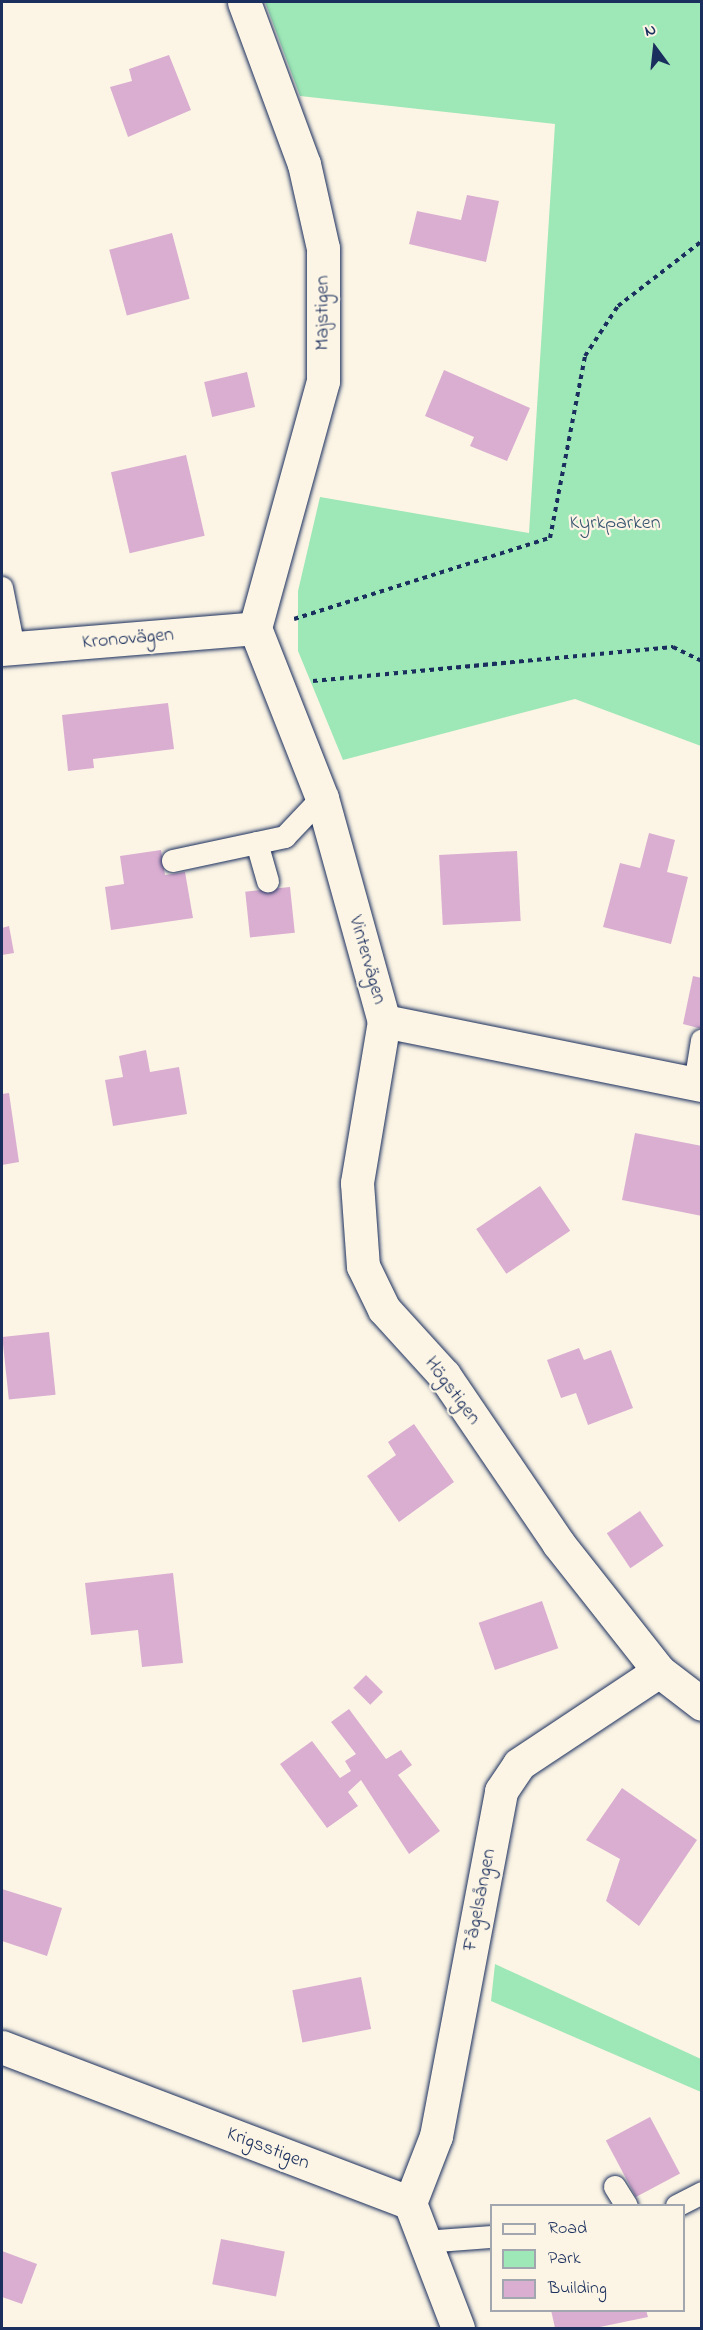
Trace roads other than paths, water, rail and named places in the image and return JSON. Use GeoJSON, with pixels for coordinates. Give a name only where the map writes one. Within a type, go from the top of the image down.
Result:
{"type":"FeatureCollection","features":[{"type":"Feature","properties":{"kind":"street","name":"Majstigen"},"geometry":{"type":"LineString","coordinates":[[244,2],[304,164],[322,248],[323,381],[255,628]]}},
{"type":"Feature","properties":{"kind":"street","name":"Kronovägen"},"geometry":{"type":"LineString","coordinates":[[8,649],[255,628]]}},
{"type":"Feature","properties":{"kind":"street","name":"Vintervägen"},"geometry":{"type":"LineString","coordinates":[[255,628],[322,798],[384,1021],[698,1085]]}},
{"type":"Feature","properties":{"kind":"street","name":"Högstigen"},"geometry":{"type":"LineString","coordinates":[[384,1021],[357,1183],[363,1266],[384,1309],[444,1375],[558,1543],[659,1671],[702,1704]]}},
{"type":"Feature","properties":{"kind":"street","name":"Fågelsången"},"geometry":{"type":"LineString","coordinates":[[410,2203],[436,2136],[501,1791],[519,1764],[659,1671]]}},
{"type":"Feature","properties":{"kind":"street","name":"Krigsstigen"},"geometry":{"type":"LineString","coordinates":[[2,2047],[410,2203]]}},
{"type":"Feature","properties":{"kind":"street"},"geometry":{"type":"LineString","coordinates":[[410,2203],[458,2328]]}},
{"type":"Feature","properties":{"kind":"lane"},"geometry":{"type":"LineString","coordinates":[[2,588],[8,649]]}},
{"type":"Feature","properties":{"kind":"lane"},"geometry":{"type":"LineString","coordinates":[[173,861],[285,837],[322,798]]}},
{"type":"Feature","properties":{"kind":"lane"},"geometry":{"type":"LineString","coordinates":[[257,843],[268,880]]}},
{"type":"Feature","properties":{"kind":"lane"},"geometry":{"type":"LineString","coordinates":[[698,1085],[702,1041]]}},
{"type":"Feature","properties":{"kind":"lane"},"geometry":{"type":"LineString","coordinates":[[679,2204],[702,2193]]}},
{"type":"Feature","properties":{"kind":"lane"},"geometry":{"type":"LineString","coordinates":[[425,2242],[490,2236]]}},
{"type":"Feature","properties":{"kind":"park label","name":"Kyrkparken"},"geometry":{"type":"Point","coordinates":[615,523]}}]}
